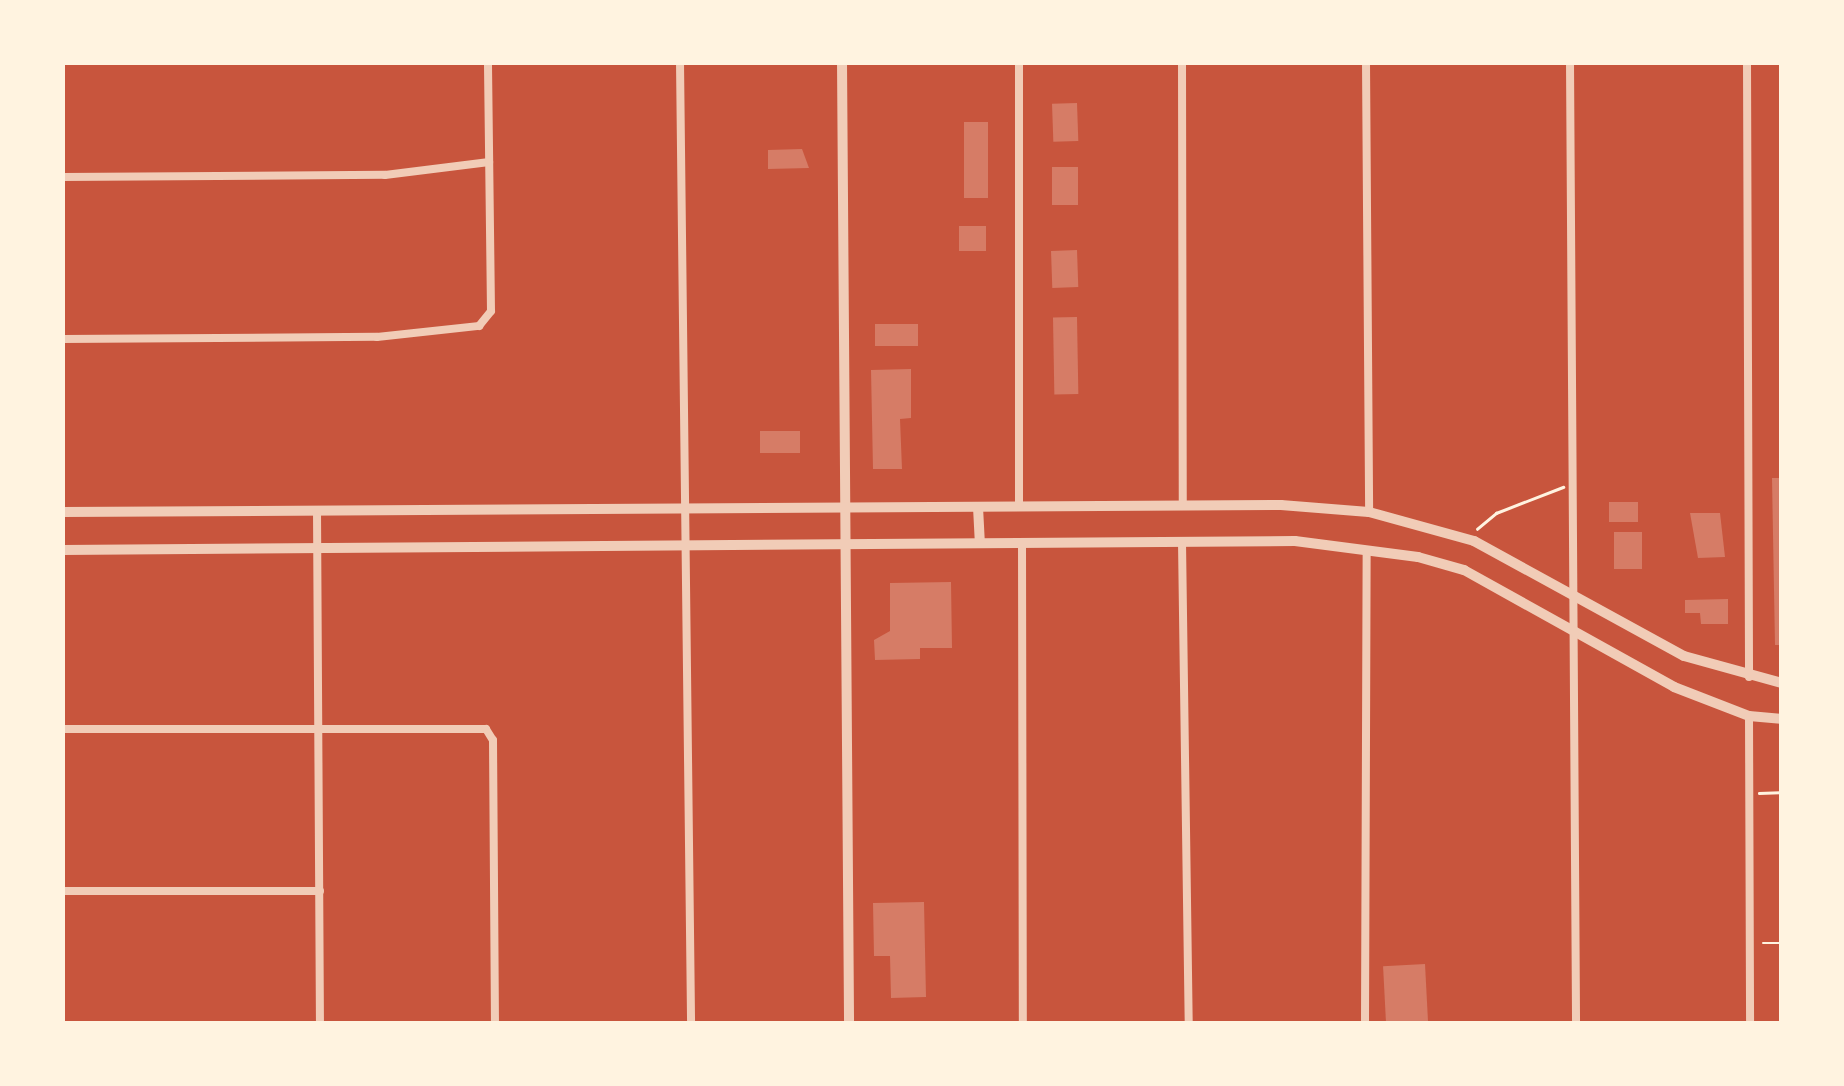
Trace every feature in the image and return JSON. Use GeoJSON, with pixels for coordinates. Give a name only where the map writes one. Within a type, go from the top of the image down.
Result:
{"type":"FeatureCollection","features":[{"type":"Feature","properties":{"kind":"street"},"geometry":{"type":"LineString","coordinates":[[62,339],[376,338],[479,326],[491,310],[488,62]]}},
{"type":"Feature","properties":{"kind":"street"},"geometry":{"type":"LineString","coordinates":[[680,62],[682,544],[691,1024]]}},
{"type":"Feature","properties":{"kind":"street"},"geometry":{"type":"LineString","coordinates":[[842,62],[850,1024]]}},
{"type":"Feature","properties":{"kind":"street"},"geometry":{"type":"LineString","coordinates":[[1019,62],[1019,507]]}},
{"type":"Feature","properties":{"kind":"street"},"geometry":{"type":"LineString","coordinates":[[1182,62],[1183,506]]}},
{"type":"Feature","properties":{"kind":"street"},"geometry":{"type":"LineString","coordinates":[[1366,62],[1369,512]]}},
{"type":"Feature","properties":{"kind":"street"},"geometry":{"type":"LineString","coordinates":[[1570,62],[1576,1024]]}},
{"type":"Feature","properties":{"kind":"street"},"geometry":{"type":"LineString","coordinates":[[1748,62],[1748,677]]}},
{"type":"Feature","properties":{"kind":"street"},"geometry":{"type":"LineString","coordinates":[[62,176],[385,174],[488,162]]}},
{"type":"Feature","properties":{"kind":"street"},"geometry":{"type":"LineString","coordinates":[[62,512],[1183,506],[1369,512],[1466,538],[1573,592],[1684,656],[1748,677],[1782,683]]}},
{"type":"Feature","properties":{"kind":"street"},"geometry":{"type":"LineString","coordinates":[[978,507],[980,542]]}},
{"type":"Feature","properties":{"kind":"street"},"geometry":{"type":"LineString","coordinates":[[317,510],[320,1024]]}},
{"type":"Feature","properties":{"kind":"street"},"geometry":{"type":"LineString","coordinates":[[62,550],[1296,541],[1367,550],[1464,570],[1674,687],[1749,716],[1782,719]]}},
{"type":"Feature","properties":{"kind":"street"},"geometry":{"type":"LineString","coordinates":[[1022,542],[1023,1024]]}},
{"type":"Feature","properties":{"kind":"street"},"geometry":{"type":"LineString","coordinates":[[1182,542],[1189,1024]]}},
{"type":"Feature","properties":{"kind":"street"},"geometry":{"type":"LineString","coordinates":[[1365,1024],[1367,550]]}},
{"type":"Feature","properties":{"kind":"street"},"geometry":{"type":"LineString","coordinates":[[1749,716],[1750,1024]]}},
{"type":"Feature","properties":{"kind":"street"},"geometry":{"type":"LineString","coordinates":[[62,729],[486,728],[493,740],[495,1024]]}},
{"type":"Feature","properties":{"kind":"street"},"geometry":{"type":"LineString","coordinates":[[62,891],[320,890]]}},
{"type":"Feature","properties":{"kind":"path"},"geometry":{"type":"LineString","coordinates":[[1466,538],[1496,513],[1573,482]]}},
{"type":"Feature","properties":{"kind":"path"},"geometry":{"type":"LineString","coordinates":[[1748,793],[1782,792]]}},
{"type":"Feature","properties":{"kind":"path"},"geometry":{"type":"LineString","coordinates":[[1749,943],[1782,943]]}},
{"type":"Feature","properties":{"kind":"building"},"geometry":{"type":"Polygon","coordinates":[[[1077,103],[1078,141],[1053,142],[1052,104],[1077,103]]]}},
{"type":"Feature","properties":{"kind":"building"},"geometry":{"type":"Polygon","coordinates":[[[964,122],[988,122],[988,198],[964,198],[964,122]]]}},
{"type":"Feature","properties":{"kind":"building"},"geometry":{"type":"Polygon","coordinates":[[[802,149],[809,168],[768,169],[768,150],[802,149]]]}},
{"type":"Feature","properties":{"kind":"building"},"geometry":{"type":"Polygon","coordinates":[[[1052,167],[1078,167],[1078,205],[1052,205],[1052,167]]]}},
{"type":"Feature","properties":{"kind":"building"},"geometry":{"type":"Polygon","coordinates":[[[959,226],[986,226],[986,251],[959,251],[959,226]]]}},
{"type":"Feature","properties":{"kind":"building"},"geometry":{"type":"Polygon","coordinates":[[[1077,250],[1078,287],[1052,288],[1051,251],[1077,250]]]}},
{"type":"Feature","properties":{"kind":"building"},"geometry":{"type":"Polygon","coordinates":[[[1053,317],[1077,317],[1078,394],[1054,394],[1053,317]]]}},
{"type":"Feature","properties":{"kind":"building"},"geometry":{"type":"Polygon","coordinates":[[[875,324],[918,324],[918,346],[875,346],[875,324]]]}},
{"type":"Feature","properties":{"kind":"building"},"geometry":{"type":"Polygon","coordinates":[[[911,369],[911,418],[900,419],[902,469],[873,469],[871,370],[911,369]]]}},
{"type":"Feature","properties":{"kind":"building"},"geometry":{"type":"Polygon","coordinates":[[[760,431],[800,431],[800,453],[760,453],[760,431]]]}},
{"type":"Feature","properties":{"kind":"building"},"geometry":{"type":"Polygon","coordinates":[[[1772,478],[1782,478],[1782,645],[1775,645],[1772,478]]]}},
{"type":"Feature","properties":{"kind":"building"},"geometry":{"type":"Polygon","coordinates":[[[1609,502],[1638,502],[1638,522],[1609,522],[1609,502]]]}},
{"type":"Feature","properties":{"kind":"building"},"geometry":{"type":"Polygon","coordinates":[[[1690,513],[1720,513],[1725,557],[1698,558],[1690,513]]]}},
{"type":"Feature","properties":{"kind":"building"},"geometry":{"type":"Polygon","coordinates":[[[1614,532],[1642,532],[1642,569],[1614,569],[1614,532]]]}},
{"type":"Feature","properties":{"kind":"building"},"geometry":{"type":"Polygon","coordinates":[[[951,582],[952,648],[920,648],[920,659],[875,660],[874,640],[890,631],[890,583],[951,582]]]}},
{"type":"Feature","properties":{"kind":"building"},"geometry":{"type":"Polygon","coordinates":[[[1728,599],[1728,624],[1701,624],[1700,613],[1685,613],[1685,600],[1728,599]]]}},
{"type":"Feature","properties":{"kind":"building"},"geometry":{"type":"Polygon","coordinates":[[[924,902],[926,997],[891,998],[890,956],[874,956],[873,903],[924,902]]]}},
{"type":"Feature","properties":{"kind":"building"},"geometry":{"type":"Polygon","coordinates":[[[1425,964],[1428,1024],[1386,1024],[1383,966],[1425,964]]]}}]}
